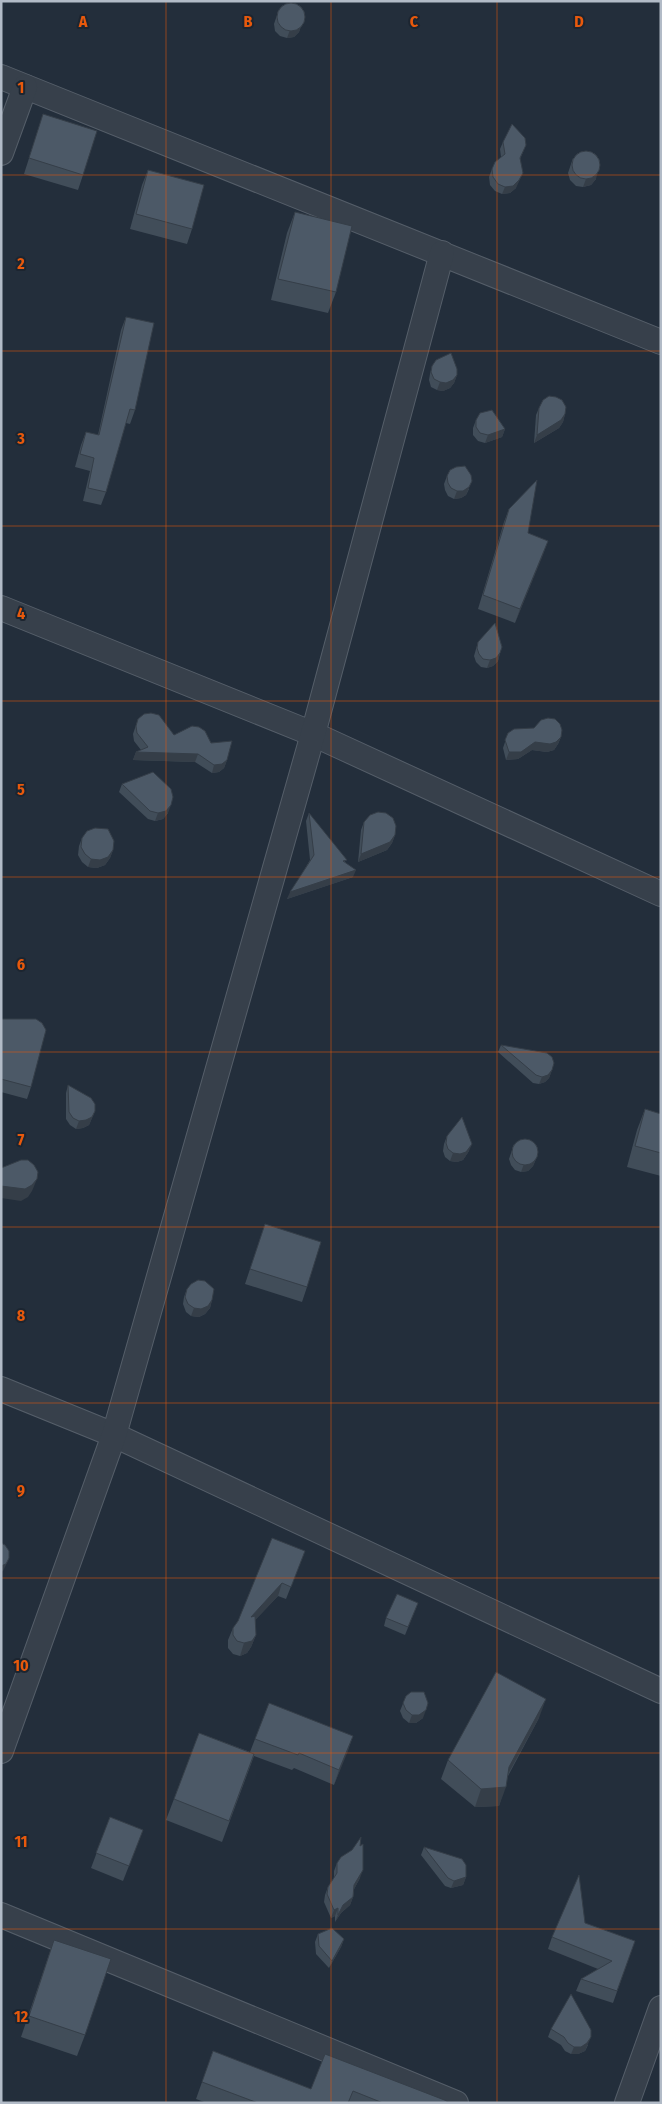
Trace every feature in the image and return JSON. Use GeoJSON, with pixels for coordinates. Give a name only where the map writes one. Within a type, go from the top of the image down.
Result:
{"type":"FeatureCollection","features":[{"type":"Feature","properties":{"kind":"street"},"geometry":{"type":"LineString","coordinates":[[1,77],[661,342]]}},
{"type":"Feature","properties":{"kind":"street"},"geometry":{"type":"LineString","coordinates":[[1,153],[25,87]]}},
{"type":"Feature","properties":{"kind":"street"},"geometry":{"type":"LineString","coordinates":[[1,1751],[114,1435],[313,734],[442,253]]}},
{"type":"Feature","properties":{"kind":"street"},"geometry":{"type":"LineString","coordinates":[[1,608],[313,734],[661,894]]}},
{"type":"Feature","properties":{"kind":"street"},"geometry":{"type":"LineString","coordinates":[[1,1389],[114,1435],[661,1691]]}},
{"type":"Feature","properties":{"kind":"street"},"geometry":{"type":"LineString","coordinates":[[1,1914],[456,2103]]}},
{"type":"Feature","properties":{"kind":"street"},"geometry":{"type":"LineString","coordinates":[[627,2103],[661,2008]]}},
{"type":"Feature","properties":{"kind":"building"},"geometry":{"type":"Polygon","coordinates":[[[291,3],[301,7],[305,17],[301,27],[291,31],[281,27],[277,17],[281,7],[291,3]]]}},
{"type":"Feature","properties":{"kind":"building"},"geometry":{"type":"Polygon","coordinates":[[[43,114],[97,131],[83,175],[29,158],[43,114]]]}},
{"type":"Feature","properties":{"kind":"building"},"geometry":{"type":"Polygon","coordinates":[[[512,124],[525,138],[526,145],[520,158],[523,173],[513,186],[505,187],[498,184],[493,177],[492,169],[495,162],[505,154],[503,142],[512,124]]]}},
{"type":"Feature","properties":{"kind":"building"},"geometry":{"type":"Polygon","coordinates":[[[586,151],[596,155],[600,165],[596,175],[586,179],[576,175],[572,165],[576,155],[586,151]]]}},
{"type":"Feature","properties":{"kind":"building"},"geometry":{"type":"Polygon","coordinates":[[[148,170],[204,185],[192,229],[136,214],[148,170]]]}},
{"type":"Feature","properties":{"kind":"building"},"geometry":{"type":"Polygon","coordinates":[[[295,212],[352,226],[336,292],[278,279],[295,212]]]}},
{"type":"Feature","properties":{"kind":"building"},"geometry":{"type":"Polygon","coordinates":[[[126,317],[154,323],[135,410],[130,409],[106,492],[88,488],[94,458],[80,454],[86,432],[99,435],[126,317]]]}},
{"type":"Feature","properties":{"kind":"building"},"geometry":{"type":"Polygon","coordinates":[[[451,353],[457,369],[457,375],[453,380],[446,383],[434,379],[431,372],[432,366],[436,360],[451,353]]]}},
{"type":"Feature","properties":{"kind":"building"},"geometry":{"type":"Polygon","coordinates":[[[549,396],[562,400],[566,407],[565,414],[561,420],[537,435],[539,408],[543,400],[549,396]]]}},
{"type":"Feature","properties":{"kind":"building"},"geometry":{"type":"Polygon","coordinates":[[[492,410],[505,429],[488,435],[480,433],[476,427],[476,420],[480,413],[492,410]]]}},
{"type":"Feature","properties":{"kind":"building"},"geometry":{"type":"Polygon","coordinates":[[[465,466],[471,475],[472,481],[469,487],[463,491],[457,491],[451,488],[447,476],[450,470],[465,466]]]}},
{"type":"Feature","properties":{"kind":"building"},"geometry":{"type":"Polygon","coordinates":[[[537,480],[528,533],[548,541],[520,609],[483,595],[509,509],[537,480]]]}},
{"type":"Feature","properties":{"kind":"building"},"geometry":{"type":"Polygon","coordinates":[[[495,623],[502,647],[500,653],[496,658],[490,660],[483,659],[477,648],[478,642],[495,623]]]}},
{"type":"Feature","properties":{"kind":"building"},"geometry":{"type":"Polygon","coordinates":[[[144,714],[159,715],[174,735],[192,726],[199,727],[205,731],[211,743],[232,741],[227,760],[222,764],[214,765],[198,754],[136,752],[148,747],[137,733],[138,719],[144,714]]]}},
{"type":"Feature","properties":{"kind":"building"},"geometry":{"type":"Polygon","coordinates":[[[555,719],[560,724],[562,730],[561,737],[556,742],[550,744],[535,742],[521,752],[509,752],[505,740],[508,733],[514,729],[534,728],[541,720],[555,719]]]}},
{"type":"Feature","properties":{"kind":"building"},"geometry":{"type":"Polygon","coordinates":[[[153,772],[171,789],[173,797],[171,805],[166,811],[158,813],[150,811],[122,784],[153,772]]]}},
{"type":"Feature","properties":{"kind":"building"},"geometry":{"type":"Polygon","coordinates":[[[378,812],[386,813],[393,818],[396,826],[395,835],[390,842],[361,854],[364,822],[370,815],[378,812]]]}},
{"type":"Feature","properties":{"kind":"building"},"geometry":{"type":"Polygon","coordinates":[[[309,813],[347,860],[343,861],[356,870],[290,892],[314,855],[309,813]]]}},
{"type":"Feature","properties":{"kind":"building"},"geometry":{"type":"Polygon","coordinates":[[[95,828],[108,829],[114,841],[113,850],[108,857],[100,860],[91,859],[81,847],[82,838],[87,831],[95,828]]]}},
{"type":"Feature","properties":{"kind":"building"},"geometry":{"type":"Polygon","coordinates":[[[1,1019],[36,1019],[42,1023],[46,1030],[31,1087],[1,1079],[1,1019]]]}},
{"type":"Feature","properties":{"kind":"building"},"geometry":{"type":"Polygon","coordinates":[[[501,1045],[547,1053],[552,1057],[554,1063],[552,1070],[548,1075],[542,1077],[536,1075],[501,1045]]]}},
{"type":"Feature","properties":{"kind":"building"},"geometry":{"type":"Polygon","coordinates":[[[68,1085],[91,1098],[95,1104],[95,1111],[92,1117],[79,1121],[73,1118],[69,1112],[68,1085]]]}},
{"type":"Feature","properties":{"kind":"building"},"geometry":{"type":"Polygon","coordinates":[[[645,1109],[661,1114],[661,1153],[635,1146],[645,1109]]]}},
{"type":"Feature","properties":{"kind":"building"},"geometry":{"type":"Polygon","coordinates":[[[462,1117],[472,1144],[466,1152],[460,1154],[453,1153],[448,1149],[446,1143],[447,1136],[462,1117]]]}},
{"type":"Feature","properties":{"kind":"building"},"geometry":{"type":"Polygon","coordinates":[[[525,1139],[534,1143],[538,1152],[534,1161],[525,1165],[516,1161],[512,1152],[516,1143],[525,1139]]]}},
{"type":"Feature","properties":{"kind":"building"},"geometry":{"type":"Polygon","coordinates":[[[21,1160],[28,1160],[34,1165],[38,1172],[37,1179],[25,1189],[1,1186],[1,1168],[21,1160]]]}},
{"type":"Feature","properties":{"kind":"building"},"geometry":{"type":"Polygon","coordinates":[[[265,1224],[321,1242],[307,1287],[250,1269],[265,1224]]]}},
{"type":"Feature","properties":{"kind":"building"},"geometry":{"type":"Polygon","coordinates":[[[198,1280],[205,1281],[214,1289],[212,1300],[208,1306],[201,1309],[194,1308],[188,1304],[185,1297],[187,1289],[198,1280]]]}},
{"type":"Feature","properties":{"kind":"building"},"geometry":{"type":"Polygon","coordinates":[[[272,1538],[305,1551],[291,1587],[282,1583],[251,1617],[255,1616],[256,1635],[252,1641],[244,1643],[237,1641],[233,1635],[233,1628],[238,1621],[272,1538]]]}},
{"type":"Feature","properties":{"kind":"building"},"geometry":{"type":"Polygon","coordinates":[[[1,1543],[9,1551],[9,1558],[6,1564],[1,1566],[1,1543]]]}},
{"type":"Feature","properties":{"kind":"building"},"geometry":{"type":"Polygon","coordinates":[[[397,1594],[418,1603],[408,1627],[386,1618],[397,1594]]]}},
{"type":"Feature","properties":{"kind":"building"},"geometry":{"type":"Polygon","coordinates":[[[496,1672],[546,1699],[509,1767],[506,1787],[481,1789],[448,1760],[496,1672]]]}},
{"type":"Feature","properties":{"kind":"building"},"geometry":{"type":"Polygon","coordinates":[[[411,1692],[424,1692],[428,1703],[426,1710],[419,1715],[412,1715],[406,1710],[403,1703],[406,1696],[411,1692]]]}},
{"type":"Feature","properties":{"kind":"building"},"geometry":{"type":"Polygon","coordinates":[[[269,1703],[353,1736],[339,1770],[299,1753],[298,1755],[255,1739],[269,1703]]]}},
{"type":"Feature","properties":{"kind":"building"},"geometry":{"type":"Polygon","coordinates":[[[199,1733],[254,1754],[229,1821],[174,1799],[199,1733]]]}},
{"type":"Feature","properties":{"kind":"building"},"geometry":{"type":"Polygon","coordinates":[[[110,1817],[143,1830],[129,1866],[96,1853],[110,1817]]]}},
{"type":"Feature","properties":{"kind":"building"},"geometry":{"type":"Polygon","coordinates":[[[361,1837],[360,1846],[363,1844],[363,1870],[354,1885],[353,1897],[343,1905],[338,1915],[338,1908],[334,1910],[327,1894],[328,1887],[337,1873],[337,1863],[341,1857],[352,1850],[361,1837]]]}},
{"type":"Feature","properties":{"kind":"building"},"geometry":{"type":"Polygon","coordinates":[[[424,1847],[462,1859],[466,1865],[466,1877],[454,1881],[448,1878],[424,1847]]]}},
{"type":"Feature","properties":{"kind":"building"},"geometry":{"type":"Polygon","coordinates":[[[579,1875],[585,1923],[635,1941],[617,1991],[581,1979],[612,1961],[552,1937],[579,1875]]]}},
{"type":"Feature","properties":{"kind":"building"},"geometry":{"type":"Polygon","coordinates":[[[332,1928],[344,1939],[332,1961],[319,1946],[318,1934],[332,1928]]]}},
{"type":"Feature","properties":{"kind":"building"},"geometry":{"type":"Polygon","coordinates":[[[54,1940],[111,1959],[85,2035],[29,2016],[54,1940]]]}},
{"type":"Feature","properties":{"kind":"building"},"geometry":{"type":"Polygon","coordinates":[[[571,1994],[591,2030],[591,2037],[581,2047],[574,2047],[564,2037],[551,2029],[571,1994]]]}},
{"type":"Feature","properties":{"kind":"building"},"geometry":{"type":"Polygon","coordinates":[[[213,2051],[311,2089],[325,2054],[447,2101],[447,2103],[383,2103],[353,2091],[348,2103],[258,2103],[202,2082],[213,2051]]]}}]}
